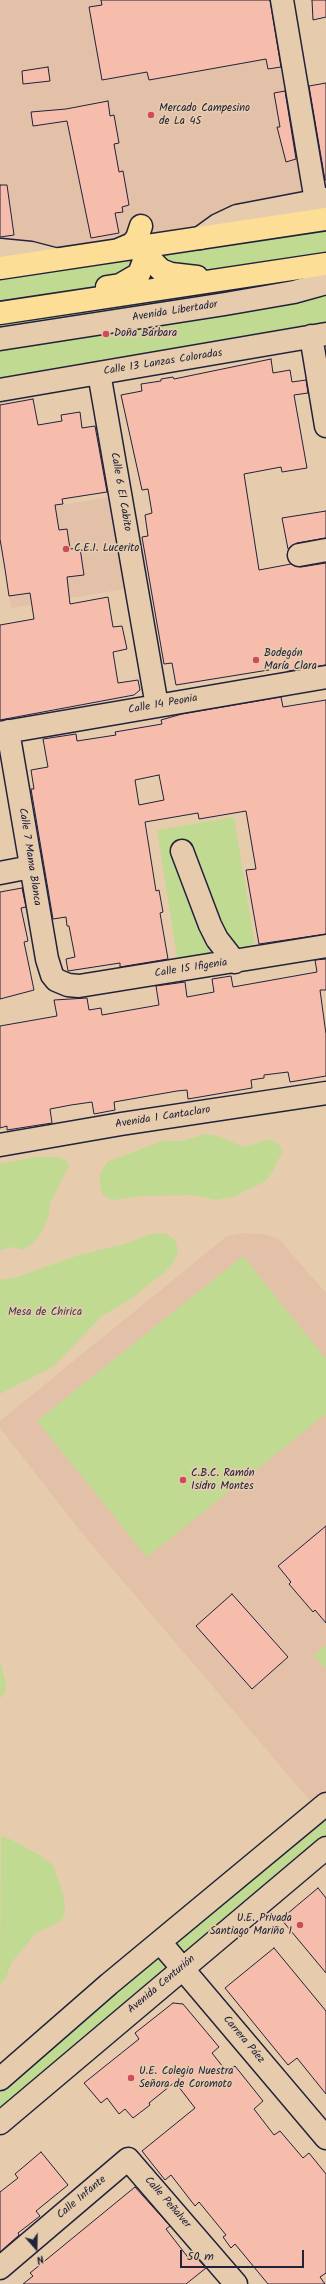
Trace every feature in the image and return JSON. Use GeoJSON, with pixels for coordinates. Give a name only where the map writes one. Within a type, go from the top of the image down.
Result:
{"type":"FeatureCollection","features":[{"type":"Feature","properties":{"kind":"main road"},"geometry":{"type":"LineString","coordinates":[[0,268],[117,250],[143,236],[169,242],[200,238],[323,206]]}},
{"type":"Feature","properties":{"kind":"main road"},"geometry":{"type":"LineString","coordinates":[[143,236],[153,263],[171,274],[230,278]]}},
{"type":"Feature","properties":{"kind":"main road"},"geometry":{"type":"LineString","coordinates":[[43,306],[72,294],[120,285],[130,281],[139,274],[143,266],[143,236]]}},
{"type":"Feature","properties":{"kind":"main road"},"geometry":{"type":"LineString","coordinates":[[0,313],[326,264]]}},
{"type":"Feature","properties":{"kind":"street"},"geometry":{"type":"LineString","coordinates":[[282,0],[323,206]]}},
{"type":"Feature","properties":{"kind":"street"},"geometry":{"type":"LineString","coordinates":[[0,250],[18,250],[54,259]]}},
{"type":"Feature","properties":{"kind":"street","name":"Avenida Libertador"},"geometry":{"type":"LineString","coordinates":[[0,339],[225,304],[294,292],[326,283]]}},
{"type":"Feature","properties":{"kind":"street"},"geometry":{"type":"LineString","coordinates":[[319,335],[326,426]]}},
{"type":"Feature","properties":{"kind":"street","name":"Calle 13 Lanzas Coloradas"},"geometry":{"type":"LineString","coordinates":[[0,390],[319,335]]}},
{"type":"Feature","properties":{"kind":"street","name":"Calle 6 El Cabito"},"geometry":{"type":"LineString","coordinates":[[99,373],[157,706]]}},
{"type":"Feature","properties":{"kind":"street"},"geometry":{"type":"LineString","coordinates":[[298,555],[326,550]]}},
{"type":"Feature","properties":{"kind":"street","name":"Calle 14 Peonia"},"geometry":{"type":"LineString","coordinates":[[4,732],[326,677]]}},
{"type":"Feature","properties":{"kind":"street","name":"Calle 7 Mama Blanca"},"geometry":{"type":"LineString","coordinates":[[4,732],[47,959],[52,974],[56,980]]}},
{"type":"Feature","properties":{"kind":"street"},"geometry":{"type":"LineString","coordinates":[[182,851],[210,925],[217,939],[235,962]]}},
{"type":"Feature","properties":{"kind":"street"},"geometry":{"type":"LineString","coordinates":[[0,872],[30,867]]}},
{"type":"Feature","properties":{"kind":"street","name":"Calle 15 Ifigenia"},"geometry":{"type":"LineString","coordinates":[[56,980],[68,986],[78,986],[235,962],[326,946]]}},
{"type":"Feature","properties":{"kind":"street","name":"Avenida 1 Cantaclaro"},"geometry":{"type":"LineString","coordinates":[[0,1145],[121,1124],[326,1092]]}},
{"type":"Feature","properties":{"kind":"street"},"geometry":{"type":"LineString","coordinates":[[0,2079],[160,1942],[326,1804]]}},
{"type":"Feature","properties":{"kind":"street","name":"Avenida Centurión"},"geometry":{"type":"LineString","coordinates":[[0,2123],[326,1848]]}},
{"type":"Feature","properties":{"kind":"street","name":"Carrera Páez"},"geometry":{"type":"LineString","coordinates":[[160,1942],[326,2138]]}},
{"type":"Feature","properties":{"kind":"street","name":"Calle Infante"},"geometry":{"type":"LineString","coordinates":[[0,2268],[128,2159]]}},
{"type":"Feature","properties":{"kind":"street","name":"Calle Peñalver"},"geometry":{"type":"LineString","coordinates":[[128,2159],[228,2281]]}},
{"type":"Feature","properties":{"kind":"shaded area","name":"Mercado Campesino de La 45"},"geometry":{"type":"Polygon","coordinates":[[[0,0],[282,0],[316,201],[218,225],[54,259],[0,250],[0,0]]]}},
{"type":"Feature","properties":{"kind":"shaded area","name":"C.E.I. Lucerito"},"geometry":{"type":"Polygon","coordinates":[[[120,495],[136,587],[11,608],[0,539],[0,516],[120,495]]]}},
{"type":"Feature","properties":{"kind":"shaded area","name":"C.B.C. Ramón Isidro Montes"},"geometry":{"type":"Polygon","coordinates":[[[243,1233],[264,1234],[279,1239],[326,1293],[326,1802],[317,1809],[81,1532],[0,1428],[0,1421],[227,1236],[243,1233]]]}},
{"type":"Feature","properties":{"kind":"green space"},"geometry":{"type":"Polygon","coordinates":[[[326,199],[326,283],[0,339],[0,250],[54,259],[326,199]],[[161,270],[130,281],[226,279],[161,270]]]}},
{"type":"Feature","properties":{"kind":"green space"},"geometry":{"type":"Polygon","coordinates":[[[326,284],[326,333],[0,389],[0,340],[326,284]]]}},
{"type":"Feature","properties":{"kind":"green space"},"geometry":{"type":"Polygon","coordinates":[[[234,817],[257,958],[179,970],[157,830],[234,817]]]}},
{"type":"Feature","properties":{"kind":"green space"},"geometry":{"type":"Polygon","coordinates":[[[205,1134],[217,1136],[244,1147],[270,1139],[280,1145],[282,1152],[272,1173],[264,1182],[233,1197],[216,1200],[193,1195],[143,1196],[112,1200],[102,1194],[99,1176],[107,1162],[162,1141],[182,1141],[205,1134]]]}},
{"type":"Feature","properties":{"kind":"green space"},"geometry":{"type":"Polygon","coordinates":[[[34,1157],[58,1157],[66,1160],[69,1166],[50,1203],[49,1214],[42,1232],[35,1241],[23,1250],[12,1247],[0,1250],[0,1164],[34,1157]]]}},
{"type":"Feature","properties":{"kind":"green space","name":"Mesa de Chirica"},"geometry":{"type":"Polygon","coordinates":[[[150,1234],[167,1234],[176,1241],[178,1252],[173,1263],[166,1271],[129,1300],[102,1316],[54,1366],[0,1394],[0,1280],[14,1278],[79,1255],[128,1243],[150,1234]]]}},
{"type":"Feature","properties":{"kind":"green space"},"geometry":{"type":"Polygon","coordinates":[[[243,1256],[326,1359],[326,1414],[147,1557],[37,1421],[243,1256]]]}},
{"type":"Feature","properties":{"kind":"green space"},"geometry":{"type":"Polygon","coordinates":[[[326,1645],[326,1669],[314,1655],[326,1645]]]}},
{"type":"Feature","properties":{"kind":"green space"},"geometry":{"type":"Polygon","coordinates":[[[0,1660],[6,1684],[5,1692],[0,1699],[0,1660]]]}},
{"type":"Feature","properties":{"kind":"green space"},"geometry":{"type":"Polygon","coordinates":[[[326,1804],[326,1848],[0,2123],[0,2079],[326,1804]]]}},
{"type":"Feature","properties":{"kind":"green space"},"geometry":{"type":"Polygon","coordinates":[[[1,1836],[8,1838],[41,1856],[53,1865],[63,1894],[65,1910],[63,1918],[58,1923],[36,1933],[11,1963],[6,1978],[0,1985],[1,1836]]]}},
{"type":"Feature","properties":{"kind":"building"},"geometry":{"type":"Polygon","coordinates":[[[101,0],[270,0],[281,67],[268,69],[266,59],[149,80],[147,72],[102,80],[89,7],[102,5],[101,0]]]}},
{"type":"Feature","properties":{"kind":"building"},"geometry":{"type":"Polygon","coordinates":[[[312,0],[326,0],[326,17],[313,20],[312,0]]]}},
{"type":"Feature","properties":{"kind":"building"},"geometry":{"type":"Polygon","coordinates":[[[48,67],[50,81],[23,84],[22,71],[48,67]]]}},
{"type":"Feature","properties":{"kind":"building"},"geometry":{"type":"Polygon","coordinates":[[[326,83],[326,180],[325,180],[309,86],[326,83]]]}},
{"type":"Feature","properties":{"kind":"building"},"geometry":{"type":"Polygon","coordinates":[[[285,91],[296,159],[286,162],[277,127],[280,127],[274,93],[285,91]]]}},
{"type":"Feature","properties":{"kind":"building"},"geometry":{"type":"Polygon","coordinates":[[[108,101],[110,116],[114,115],[119,143],[114,144],[119,172],[123,171],[129,205],[122,207],[123,212],[115,213],[119,233],[91,238],[67,121],[33,126],[31,112],[66,109],[108,101]]]}},
{"type":"Feature","properties":{"kind":"building"},"geometry":{"type":"Polygon","coordinates":[[[0,185],[7,185],[14,235],[0,237],[0,185]]]}},
{"type":"Feature","properties":{"kind":"building"},"geometry":{"type":"Polygon","coordinates":[[[271,359],[273,373],[290,370],[292,382],[306,380],[308,393],[294,395],[307,468],[282,472],[281,467],[244,474],[259,570],[291,564],[301,567],[326,563],[326,665],[288,671],[287,667],[176,685],[172,663],[164,664],[142,537],[148,536],[145,515],[152,513],[148,489],[142,490],[121,395],[142,391],[141,384],[161,381],[161,379],[173,377],[174,379],[271,359]]]}},
{"type":"Feature","properties":{"kind":"building"},"geometry":{"type":"Polygon","coordinates":[[[33,399],[38,425],[62,421],[61,415],[80,412],[82,428],[95,426],[107,492],[62,499],[63,504],[55,505],[59,530],[67,529],[70,549],[80,548],[84,575],[67,577],[70,604],[108,597],[113,627],[122,626],[127,649],[113,652],[118,683],[138,680],[140,690],[134,695],[0,720],[0,625],[34,619],[30,593],[9,596],[0,539],[0,405],[33,399]]]}},
{"type":"Feature","properties":{"kind":"building"},"geometry":{"type":"Polygon","coordinates":[[[326,511],[326,538],[297,543],[288,549],[282,518],[326,511]]]}},
{"type":"Feature","properties":{"kind":"building"},"geometry":{"type":"Polygon","coordinates":[[[281,697],[283,707],[326,700],[326,934],[259,944],[246,870],[256,869],[246,811],[199,819],[198,813],[145,822],[156,891],[159,890],[163,912],[160,913],[168,959],[120,967],[120,963],[68,971],[66,959],[75,957],[69,926],[67,926],[66,917],[53,919],[31,789],[34,789],[31,770],[48,767],[43,739],[76,734],[77,741],[116,735],[115,732],[162,724],[161,720],[182,714],[281,697]],[[159,775],[135,780],[139,805],[164,800],[159,775]]]}},
{"type":"Feature","properties":{"kind":"building"},"geometry":{"type":"Polygon","coordinates":[[[22,888],[26,907],[21,908],[28,941],[24,942],[34,990],[0,999],[0,892],[22,888]]]}},
{"type":"Feature","properties":{"kind":"building"},"geometry":{"type":"Polygon","coordinates":[[[326,959],[326,990],[320,990],[326,1034],[326,1076],[290,1082],[288,1072],[264,1075],[264,1078],[251,1080],[252,1088],[188,1099],[187,1090],[177,1091],[114,1102],[115,1110],[94,1114],[92,1102],[71,1105],[50,1109],[52,1123],[7,1130],[7,1126],[0,1128],[0,1026],[57,1016],[54,1000],[87,998],[89,1010],[101,1008],[102,1015],[159,1005],[156,986],[185,982],[187,997],[214,992],[212,979],[231,976],[233,987],[317,972],[315,960],[326,959]]]}},
{"type":"Feature","properties":{"kind":"building"},"geometry":{"type":"Polygon","coordinates":[[[326,1526],[326,1623],[315,1610],[313,1612],[289,1584],[291,1582],[278,1566],[326,1526]]]}},
{"type":"Feature","properties":{"kind":"building"},"geometry":{"type":"Polygon","coordinates":[[[232,1594],[288,1657],[252,1689],[196,1626],[232,1594]]]}},
{"type":"Feature","properties":{"kind":"building"},"geometry":{"type":"Polygon","coordinates":[[[318,1888],[326,1898],[326,1973],[281,1919],[318,1888]]]}},
{"type":"Feature","properties":{"kind":"building"},"geometry":{"type":"Polygon","coordinates":[[[274,1948],[326,2011],[326,2094],[297,2058],[288,2065],[225,1988],[274,1948]]]}},
{"type":"Feature","properties":{"kind":"building"},"geometry":{"type":"Polygon","coordinates":[[[173,2003],[183,2004],[219,2047],[212,2053],[227,2072],[235,2066],[263,2101],[254,2109],[274,2135],[280,2131],[303,2158],[309,2153],[326,2174],[326,2273],[320,2277],[325,2284],[268,2284],[235,2244],[231,2248],[223,2237],[226,2235],[199,2202],[195,2206],[171,2175],[165,2180],[142,2151],[195,2108],[175,2082],[133,2118],[125,2109],[119,2114],[107,2098],[101,2103],[84,2083],[139,2039],[135,2033],[173,2003]]]}},
{"type":"Feature","properties":{"kind":"building"},"geometry":{"type":"Polygon","coordinates":[[[41,2152],[68,2185],[36,2211],[40,2216],[18,2233],[19,2235],[0,2252],[0,2192],[18,2178],[15,2174],[41,2152]]]}},
{"type":"Feature","properties":{"kind":"building"},"geometry":{"type":"Polygon","coordinates":[[[135,2187],[170,2226],[166,2229],[190,2260],[195,2256],[206,2268],[186,2284],[23,2284],[33,2276],[30,2273],[135,2187]]]}},
{"type":"Feature","properties":{"kind":"place","name":"Mercado Campesino de La 45"},"geometry":{"type":"Point","coordinates":[151,115]}},
{"type":"Feature","properties":{"kind":"place","name":"Doña Bárbara"},"geometry":{"type":"Point","coordinates":[106,334]}},
{"type":"Feature","properties":{"kind":"place","name":"C.E.I. Lucerito"},"geometry":{"type":"Point","coordinates":[66,549]}},
{"type":"Feature","properties":{"kind":"place","name":"Bodegón María Clara"},"geometry":{"type":"Point","coordinates":[256,660]}},
{"type":"Feature","properties":{"kind":"place","name":"C.B.C. Ramón Isidro Montes"},"geometry":{"type":"Point","coordinates":[183,1480]}},
{"type":"Feature","properties":{"kind":"place","name":"U.E. Privada Santiago Mariño I"},"geometry":{"type":"Point","coordinates":[300,1925]}},
{"type":"Feature","properties":{"kind":"place","name":"U.E. Colegio Nuestra Señora de Coromoto"},"geometry":{"type":"Point","coordinates":[131,2078]}}]}
